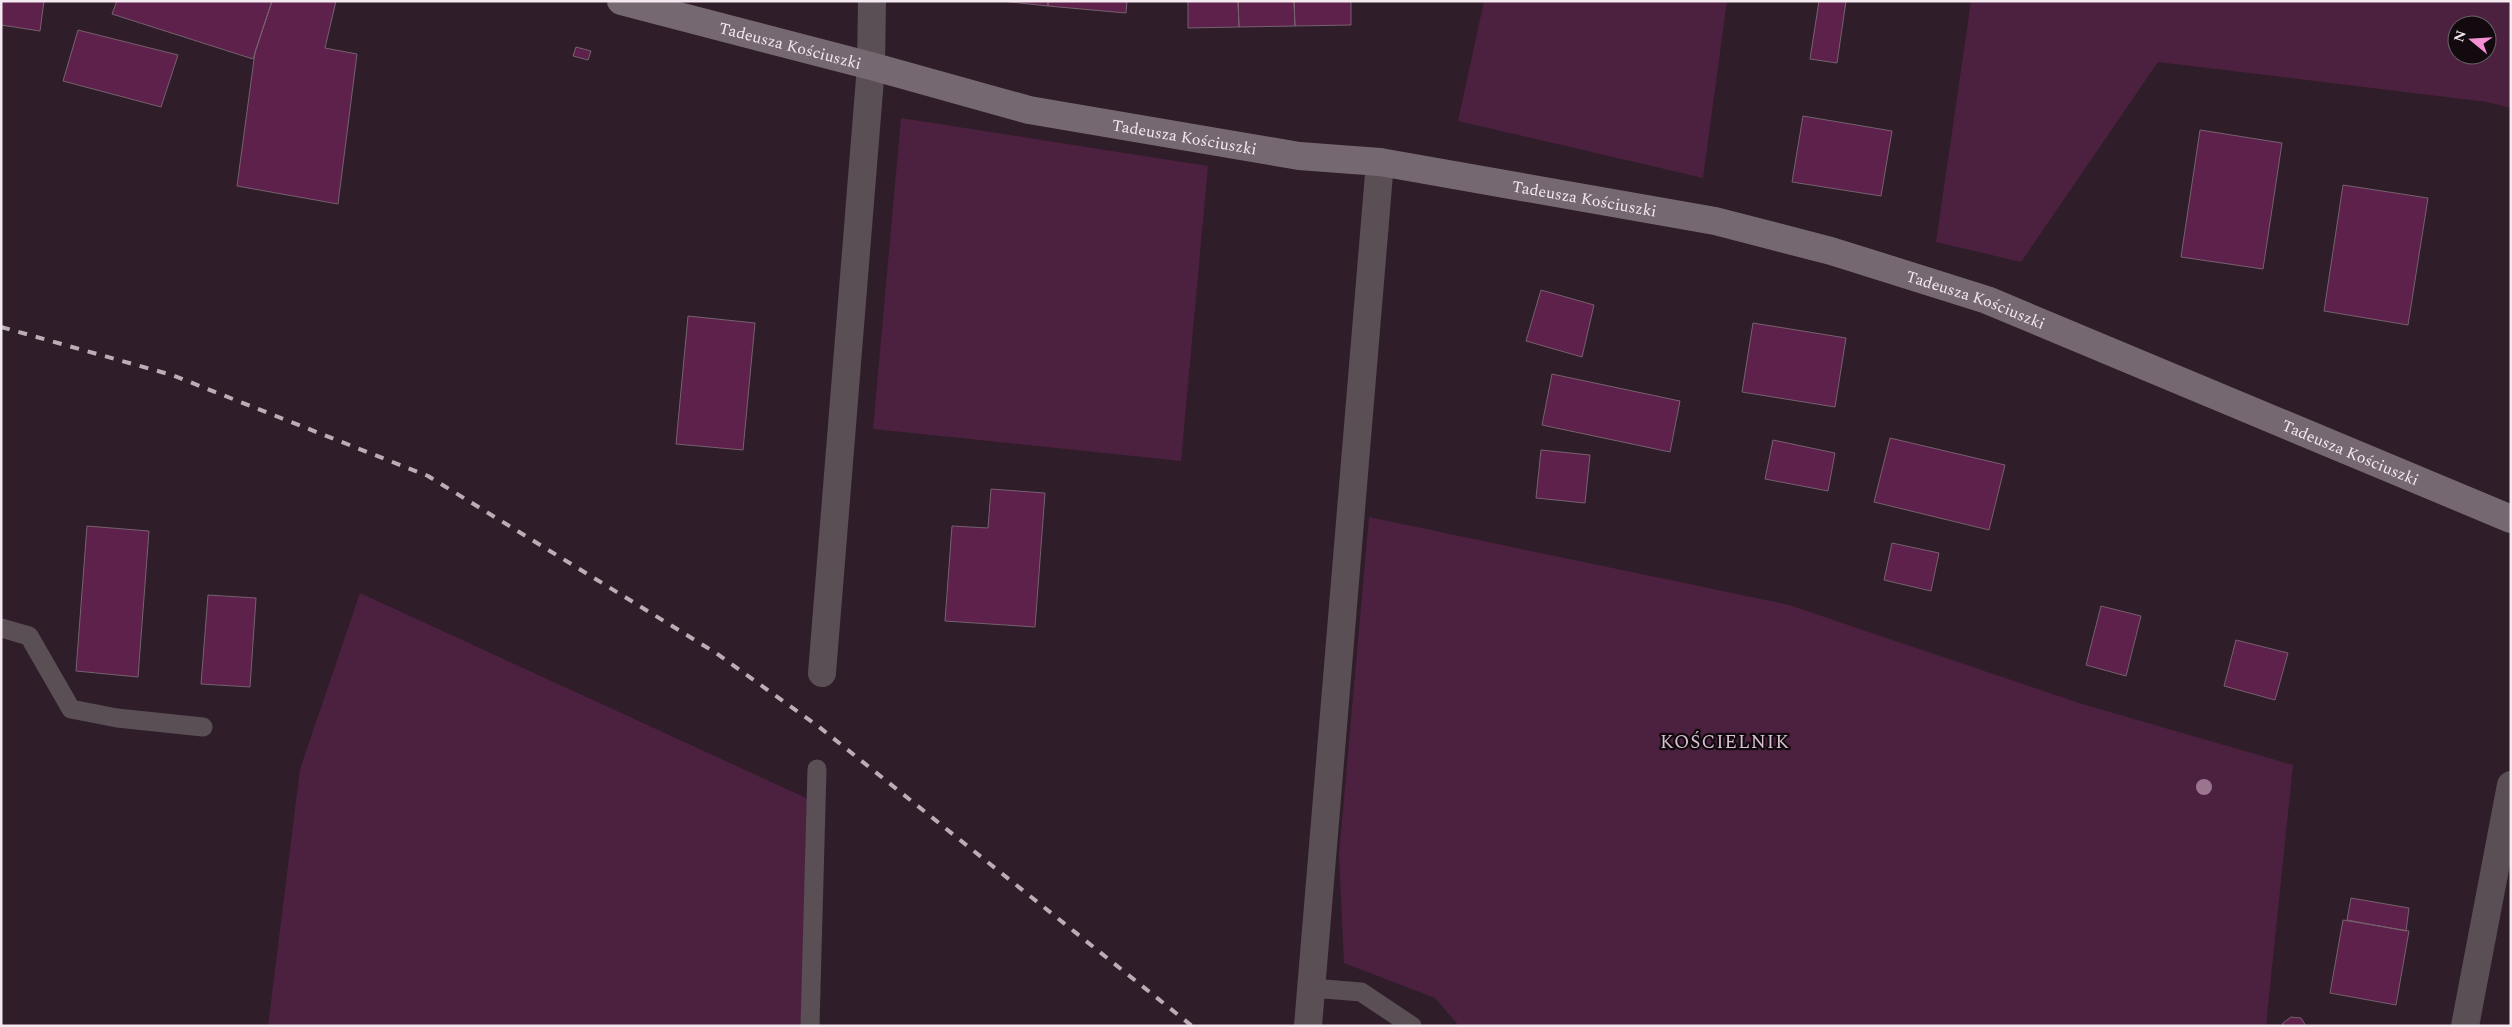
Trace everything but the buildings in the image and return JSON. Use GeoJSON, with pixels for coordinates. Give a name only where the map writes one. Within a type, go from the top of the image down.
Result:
{"type":"FeatureCollection","features":[{"type":"Feature","properties":{"kind":"main road","name":"Tadeusza Kościuszki"},"geometry":{"type":"LineString","coordinates":[[621,1],[1038,112],[1299,156],[1380,162],[1715,221],[1831,250],[1987,300],[2511,519]]}},
{"type":"Feature","properties":{"kind":"street"},"geometry":{"type":"LineString","coordinates":[[822,673],[871,66],[872,1]]}},
{"type":"Feature","properties":{"kind":"street"},"geometry":{"type":"LineString","coordinates":[[1308,1026],[1380,162]]}},
{"type":"Feature","properties":{"kind":"street"},"geometry":{"type":"LineString","coordinates":[[2465,1026],[2511,785]]}},
{"type":"Feature","properties":{"kind":"lane"},"geometry":{"type":"LineString","coordinates":[[1,628],[29,636],[71,709],[117,718],[203,726]]}},
{"type":"Feature","properties":{"kind":"lane"},"geometry":{"type":"LineString","coordinates":[[810,1026],[817,769]]}},
{"type":"Feature","properties":{"kind":"lane"},"geometry":{"type":"LineString","coordinates":[[1312,988],[1361,992],[1412,1026]]}},
{"type":"Feature","properties":{"kind":"shaded area"},"geometry":{"type":"Polygon","coordinates":[[[1484,1],[1727,1],[1703,178],[1458,121],[1484,1]]]}},
{"type":"Feature","properties":{"kind":"shaded area"},"geometry":{"type":"Polygon","coordinates":[[[1971,1],[2511,1],[2511,108],[2487,102],[2158,62],[2021,262],[1936,242],[1971,1]]]}},
{"type":"Feature","properties":{"kind":"shaded area"},"geometry":{"type":"Polygon","coordinates":[[[901,118],[1208,166],[1181,461],[873,429],[901,118]]]}},
{"type":"Feature","properties":{"kind":"shaded area"},"geometry":{"type":"Polygon","coordinates":[[[1369,517],[1789,605],[2082,704],[2293,765],[2266,1026],[1459,1026],[1435,998],[1344,963],[1339,855],[1369,517]]]}},
{"type":"Feature","properties":{"kind":"shaded area"},"geometry":{"type":"Polygon","coordinates":[[[360,593],[817,803],[810,1026],[268,1026],[300,769],[360,593]]]}},
{"type":"Feature","properties":{"kind":"railway"},"geometry":{"type":"LineString","coordinates":[[1,327],[172,375],[428,476],[716,653],[818,726],[1192,1026]]}},
{"type":"Feature","properties":{"kind":"district","name":"KOŚCIELNIK"},"geometry":{"type":"Point","coordinates":[1725,741]}}]}
